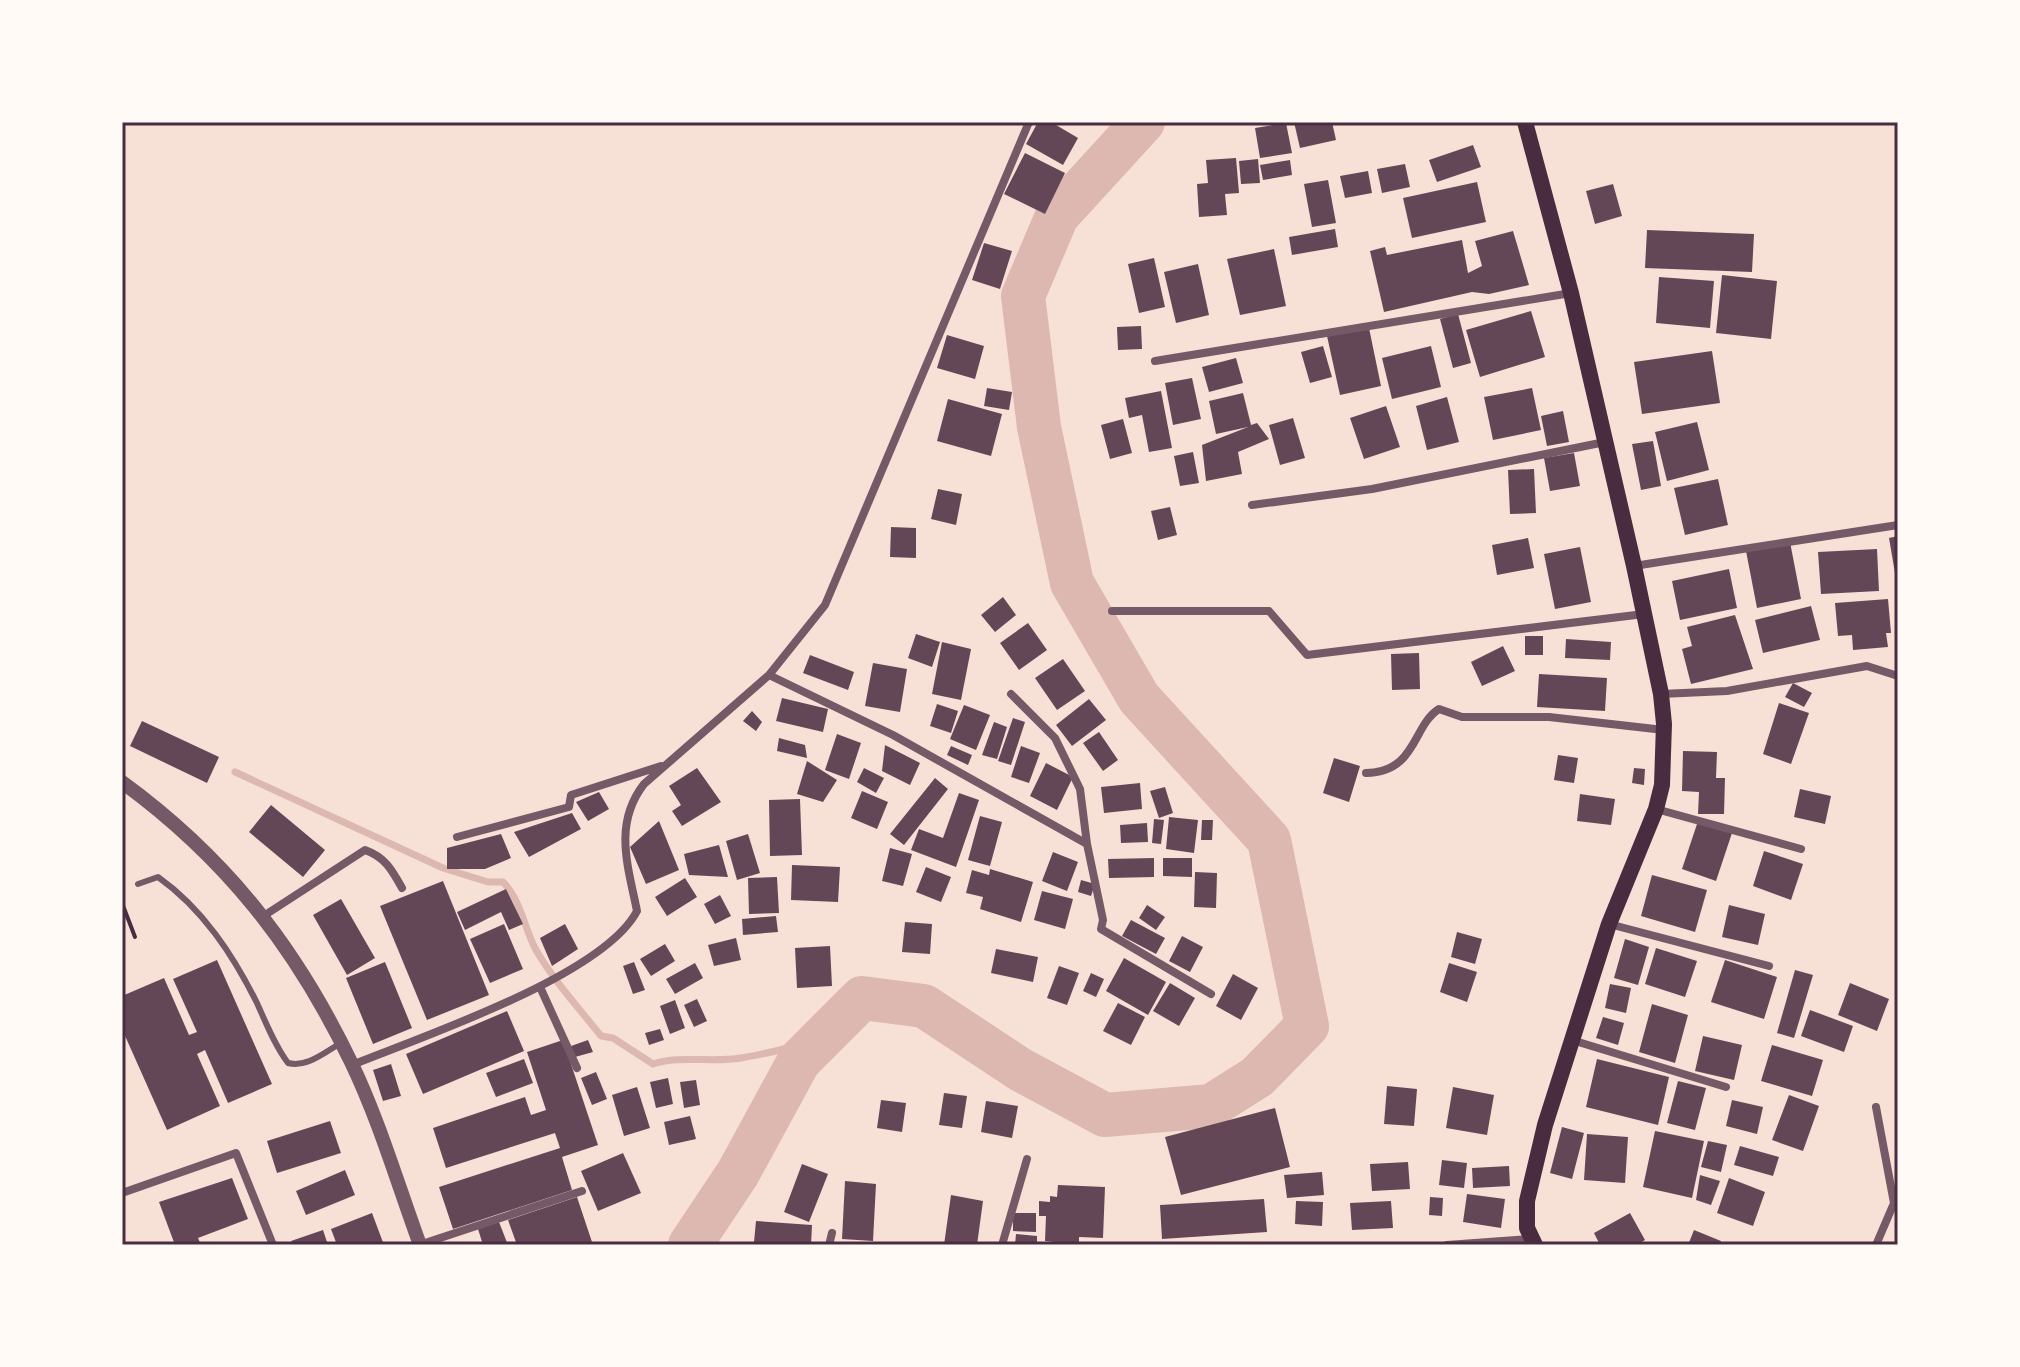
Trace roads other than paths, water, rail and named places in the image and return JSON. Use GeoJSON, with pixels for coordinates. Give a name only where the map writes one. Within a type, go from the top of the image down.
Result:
{"type":"FeatureCollection","features":[{"type":"Feature","properties":{"kind":"main road"},"geometry":{"type":"LineString","coordinates":[[1525,122],[1571,293],[1645,614],[1661,694],[1664,730],[1662,785],[1656,809],[1609,924],[1575,1041],[1545,1125],[1527,1201],[1532,1242]]}},
{"type":"Feature","properties":{"kind":"street"},"geometry":{"type":"LineString","coordinates":[[352,1065],[551,982],[628,929],[637,911],[624,851],[625,818],[634,796],[769,675],[825,605],[1029,122]]}},
{"type":"Feature","properties":{"kind":"street"},"geometry":{"type":"LineString","coordinates":[[1155,361],[1571,293]]}},
{"type":"Feature","properties":{"kind":"street"},"geometry":{"type":"LineString","coordinates":[[1252,505],[1372,489],[1605,442]]}},
{"type":"Feature","properties":{"kind":"street"},"geometry":{"type":"LineString","coordinates":[[1634,566],[1898,525]]}},
{"type":"Feature","properties":{"kind":"street"},"geometry":{"type":"LineString","coordinates":[[1112,611],[1269,611],[1307,655],[1645,614]]}},
{"type":"Feature","properties":{"kind":"street"},"geometry":{"type":"LineString","coordinates":[[1661,694],[1727,691],[1867,666],[1898,676]]}},
{"type":"Feature","properties":{"kind":"street"},"geometry":{"type":"LineString","coordinates":[[769,675],[893,735],[1087,844]]}},
{"type":"Feature","properties":{"kind":"street"},"geometry":{"type":"LineString","coordinates":[[1011,694],[1055,738],[1080,789],[1087,844],[1103,920],[1101,929],[1211,994]]}},
{"type":"Feature","properties":{"kind":"street"},"geometry":{"type":"LineString","coordinates":[[1366,773],[1383,773],[1404,757],[1439,709],[1462,717],[1549,717],[1664,730]]}},
{"type":"Feature","properties":{"kind":"street"},"geometry":{"type":"LineString","coordinates":[[457,837],[569,807],[571,795],[665,765]]}},
{"type":"Feature","properties":{"kind":"street"},"geometry":{"type":"LineString","coordinates":[[122,782],[212,856],[289,951],[352,1065],[420,1245],[582,1191]]}},
{"type":"Feature","properties":{"kind":"street"},"geometry":{"type":"LineString","coordinates":[[1656,809],[1801,849]]}},
{"type":"Feature","properties":{"kind":"street"},"geometry":{"type":"LineString","coordinates":[[262,917],[365,850],[378,854],[391,868],[402,888]]}},
{"type":"Feature","properties":{"kind":"street"},"geometry":{"type":"LineString","coordinates":[[1609,924],[1769,966]]}},
{"type":"Feature","properties":{"kind":"street"},"geometry":{"type":"LineString","coordinates":[[540,987],[577,1068]]}},
{"type":"Feature","properties":{"kind":"street"},"geometry":{"type":"LineString","coordinates":[[1575,1041],[1726,1087]]}},
{"type":"Feature","properties":{"kind":"street"},"geometry":{"type":"LineString","coordinates":[[1876,1107],[1894,1203],[1876,1245]]}},
{"type":"Feature","properties":{"kind":"street"},"geometry":{"type":"LineString","coordinates":[[122,1193],[236,1153],[273,1245]]}},
{"type":"Feature","properties":{"kind":"street"},"geometry":{"type":"LineString","coordinates":[[1002,1245],[1027,1159]]}},
{"type":"Feature","properties":{"kind":"street"},"geometry":{"type":"LineString","coordinates":[[829,1245],[832,1233]]}},
{"type":"Feature","properties":{"kind":"street"},"geometry":{"type":"LineString","coordinates":[[1447,1245],[1532,1242]]}},
{"type":"Feature","properties":{"kind":"lane"},"geometry":{"type":"LineString","coordinates":[[138,884],[158,877],[189,903],[217,935],[238,964],[288,1063],[296,1065],[310,1060],[341,1043]]}},
{"type":"Feature","properties":{"kind":"waterway"},"geometry":{"type":"LineString","coordinates":[[690,1245],[738,1173],[799,1061],[862,998],[924,1006],[1021,1070],[1105,1115],[1211,1106],[1257,1077],[1307,1026],[1269,840],[1139,698],[1072,583],[1039,427],[1023,296],[1057,216],[1143,122]]}},
{"type":"Feature","properties":{"kind":"waterway"},"geometry":{"type":"LineString","coordinates":[[235,772],[443,868],[488,882],[503,882],[514,897],[543,961],[601,1036],[613,1038],[653,1064],[674,1060],[741,1058],[821,1040]]}}]}
